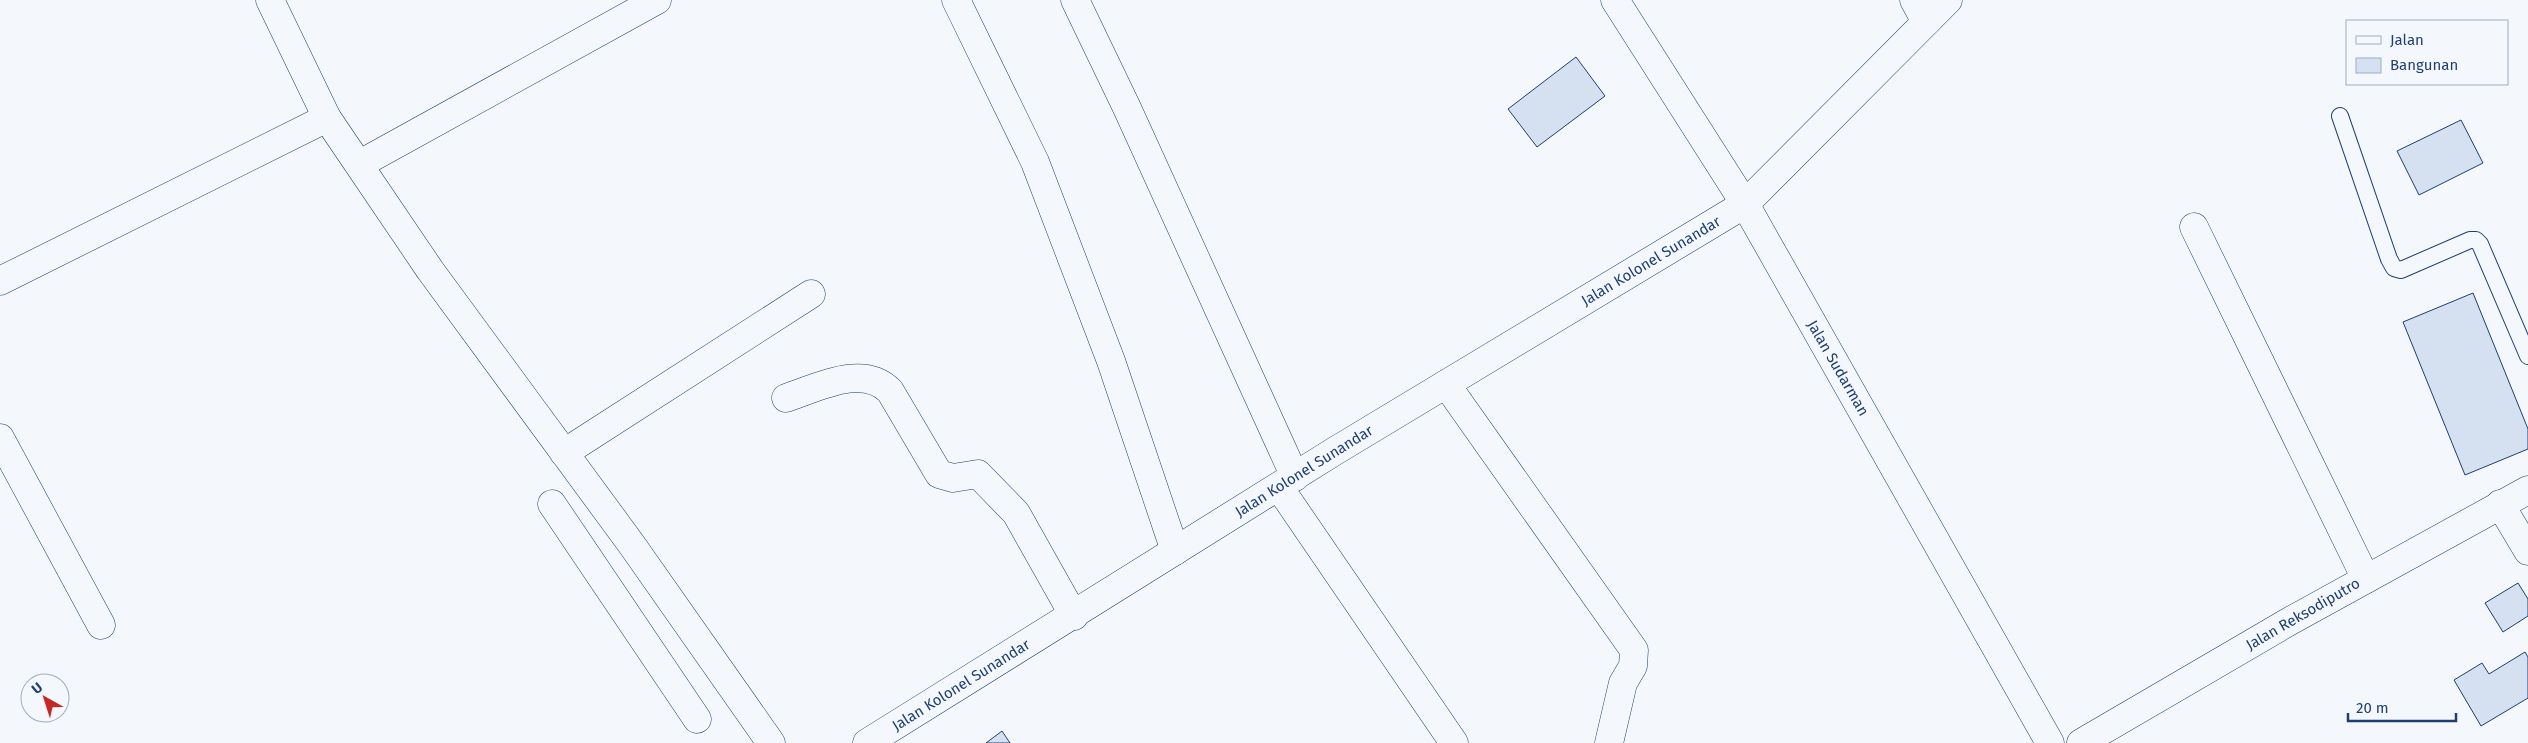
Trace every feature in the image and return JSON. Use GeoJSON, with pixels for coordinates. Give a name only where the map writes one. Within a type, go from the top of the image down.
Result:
{"type":"FeatureCollection","features":[{"type":"Feature","properties":{"kind":"street"},"geometry":{"type":"LineString","coordinates":[[270,0],[326,118],[360,164],[430,270],[617,525],[771,743]]}},
{"type":"Feature","properties":{"kind":"street"},"geometry":{"type":"LineString","coordinates":[[360,164],[658,0]]}},
{"type":"Feature","properties":{"kind":"street"},"geometry":{"type":"LineString","coordinates":[[956,0],[1035,162],[1111,361],[1175,551]]}},
{"type":"Feature","properties":{"kind":"street"},"geometry":{"type":"LineString","coordinates":[[1075,0],[1127,108],[1287,482],[1454,743]]}},
{"type":"Feature","properties":{"kind":"street","name":"Jalan Sudarman"},"geometry":{"type":"LineString","coordinates":[[1615,0],[1745,204],[2050,743]]}},
{"type":"Feature","properties":{"kind":"street","name":"Jalan Kolonel Sunandar"},"geometry":{"type":"LineString","coordinates":[[867,743],[1446,384],[1745,204],[1920,11],[1948,0]]}},
{"type":"Feature","properties":{"kind":"street"},"geometry":{"type":"LineString","coordinates":[[0,282],[326,118]]}},
{"type":"Feature","properties":{"kind":"street"},"geometry":{"type":"LineString","coordinates":[[2194,227],[2366,579]]}},
{"type":"Feature","properties":{"kind":"street"},"geometry":{"type":"LineString","coordinates":[[564,453],[810,294]]}},
{"type":"Feature","properties":{"kind":"street"},"geometry":{"type":"LineString","coordinates":[[786,398],[847,379],[871,378],[881,381],[890,391],[939,474],[944,477],[953,478],[973,473],[978,474],[1016,513],[1074,616]]}},
{"type":"Feature","properties":{"kind":"street"},"geometry":{"type":"LineString","coordinates":[[1446,384],[1634,650],[1633,666],[1623,683],[1609,743]]}},
{"type":"Feature","properties":{"kind":"street"},"geometry":{"type":"LineString","coordinates":[[0,438],[102,625]]}},
{"type":"Feature","properties":{"kind":"street","name":"Jalan Reksodiputro"},"geometry":{"type":"LineString","coordinates":[[2081,743],[2290,620],[2528,490]]}},
{"type":"Feature","properties":{"kind":"street"},"geometry":{"type":"LineString","coordinates":[[552,504],[697,719]]}},
{"type":"Feature","properties":{"kind":"street"},"geometry":{"type":"LineString","coordinates":[[2500,504],[2528,551]]}},
{"type":"Feature","properties":{"kind":"street"},"geometry":{"type":"LineString","coordinates":[[584,550],[617,525]]}},
{"type":"Feature","properties":{"kind":"lane"},"geometry":{"type":"LineString","coordinates":[[2340,116],[2388,259],[2394,268],[2401,270],[2470,240],[2476,240],[2491,268],[2528,356]]}},
{"type":"Feature","properties":{"kind":"building"},"geometry":{"type":"Polygon","coordinates":[[[1576,57],[1605,96],[1537,147],[1508,109],[1576,57]]]}},
{"type":"Feature","properties":{"kind":"building"},"geometry":{"type":"Polygon","coordinates":[[[2461,120],[2483,163],[2419,195],[2397,151],[2461,120]]]}},
{"type":"Feature","properties":{"kind":"building"},"geometry":{"type":"Polygon","coordinates":[[[2473,293],[2528,429],[2528,449],[2465,475],[2403,322],[2473,293]]]}},
{"type":"Feature","properties":{"kind":"building"},"geometry":{"type":"Polygon","coordinates":[[[2518,583],[2528,599],[2528,616],[2503,632],[2485,603],[2518,583]]]}},
{"type":"Feature","properties":{"kind":"building"},"geometry":{"type":"Polygon","coordinates":[[[2525,652],[2528,657],[2528,698],[2481,726],[2454,680],[2482,663],[2489,674],[2525,652]]]}},
{"type":"Feature","properties":{"kind":"building"},"geometry":{"type":"Polygon","coordinates":[[[1002,731],[1010,743],[986,743],[1002,731]]]}}]}
